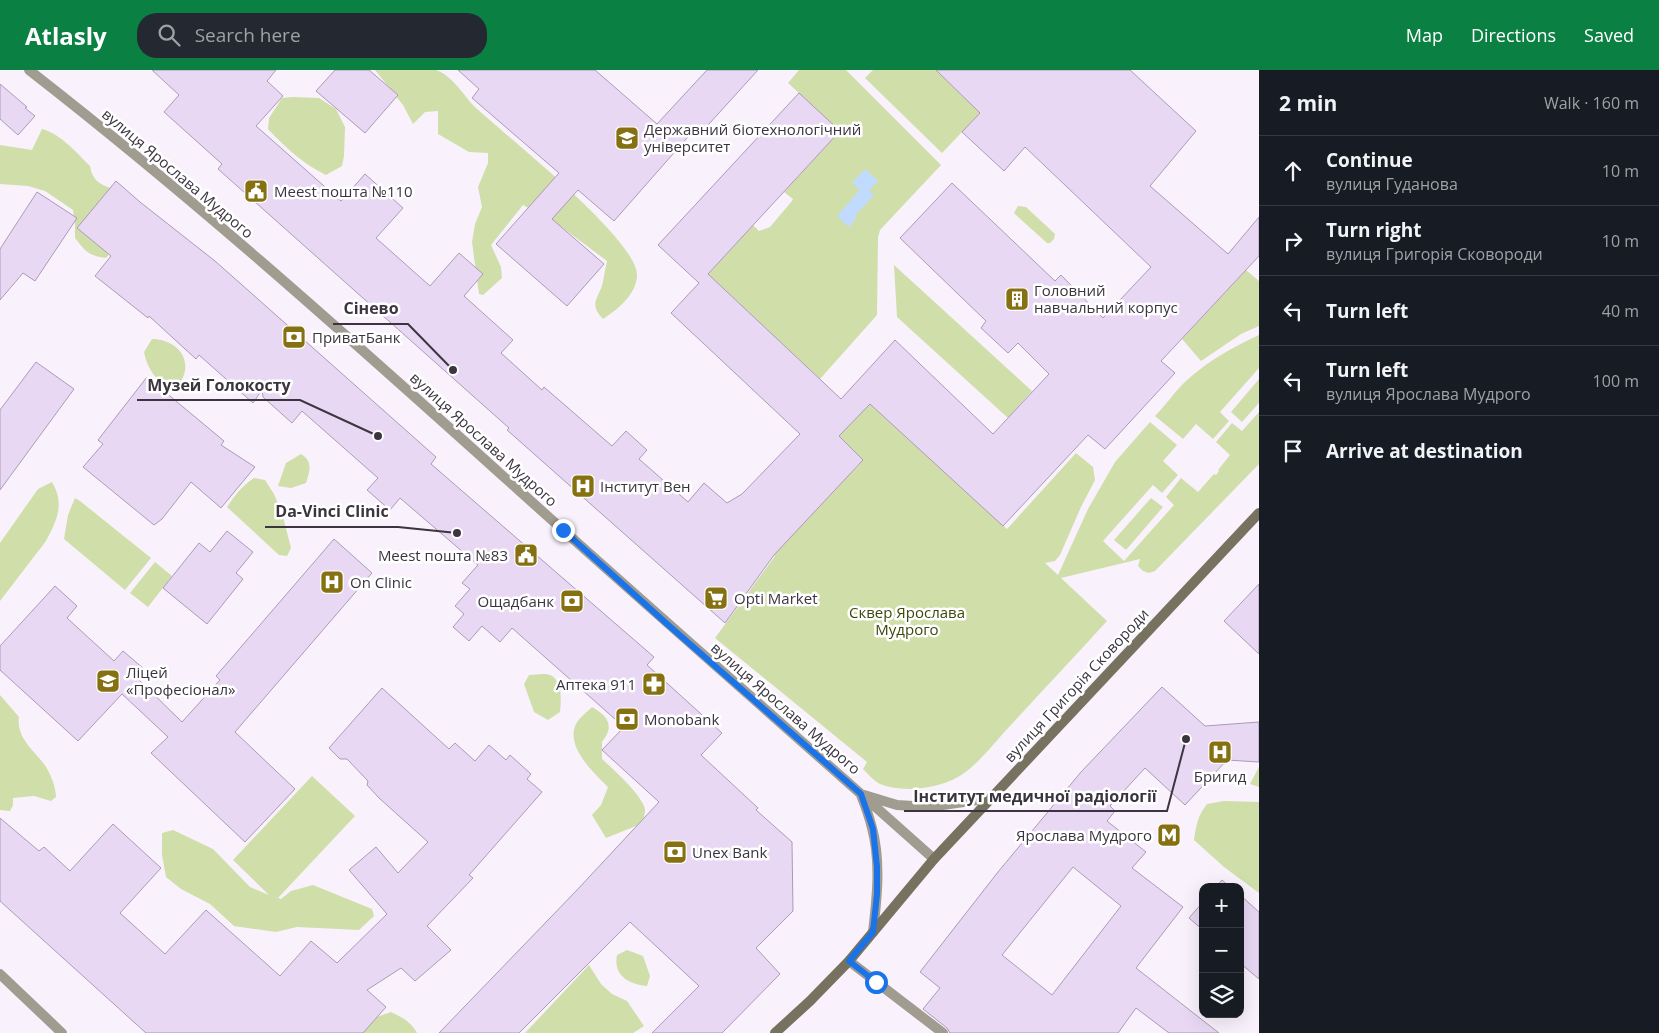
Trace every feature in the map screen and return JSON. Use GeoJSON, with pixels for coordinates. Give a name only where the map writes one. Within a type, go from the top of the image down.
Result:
{"type":"FeatureCollection","features":[{"type":"Feature","properties":{"kind":"main road","name":"вулиця Григорія Сковороди"},"geometry":{"type":"LineString","coordinates":[[775,1033],[849,961],[934,859],[1259,513]]}},
{"type":"Feature","properties":{"kind":"street","name":"вулиця Ярослава Мудрого"},"geometry":{"type":"LineString","coordinates":[[29,70],[229,234],[934,859]]}},
{"type":"Feature","properties":{"kind":"street"},"geometry":{"type":"LineString","coordinates":[[861,794],[898,806],[930,807],[991,798]]}},
{"type":"Feature","properties":{"kind":"street"},"geometry":{"type":"LineString","coordinates":[[861,794],[873,829],[877,867],[877,894],[873,932]]}},
{"type":"Feature","properties":{"kind":"street"},"geometry":{"type":"LineString","coordinates":[[849,961],[943,1033]]}},
{"type":"Feature","properties":{"kind":"street"},"geometry":{"type":"LineString","coordinates":[[0,974],[62,1033]]}},
{"type":"Feature","properties":{"kind":"green space"},"geometry":{"type":"Polygon","coordinates":[[[375,70],[436,70],[453,81],[475,107],[594,213],[616,238],[631,259],[637,275],[634,289],[625,301],[603,319],[595,303],[602,286],[607,261],[563,228],[523,205],[491,245],[501,267],[502,278],[483,295],[479,294],[472,242],[475,224],[482,207],[478,187],[488,163],[488,153],[469,152],[438,134],[438,111],[425,112],[413,124],[403,105],[375,70]]]}},
{"type":"Feature","properties":{"kind":"green space"},"geometry":{"type":"Polygon","coordinates":[[[799,70],[846,70],[941,165],[880,230],[878,237],[877,315],[820,379],[708,274],[753,225],[759,231],[770,227],[793,199],[784,192],[840,131],[788,83],[799,70]]]}},
{"type":"Feature","properties":{"kind":"green space"},"geometry":{"type":"Polygon","coordinates":[[[873,70],[936,70],[980,113],[942,153],[865,78],[873,70]]]}},
{"type":"Feature","properties":{"kind":"green space"},"geometry":{"type":"Polygon","coordinates":[[[282,98],[319,98],[336,109],[345,127],[342,166],[326,175],[295,155],[268,129],[269,118],[282,98]]]}},
{"type":"Feature","properties":{"kind":"green space"},"geometry":{"type":"Polygon","coordinates":[[[42,129],[56,135],[74,150],[90,166],[97,181],[121,192],[136,221],[106,258],[95,256],[88,252],[75,238],[73,210],[45,191],[28,186],[0,184],[0,145],[32,150],[42,129]]]}},
{"type":"Feature","properties":{"kind":"green space"},"geometry":{"type":"Polygon","coordinates":[[[1018,206],[1026,207],[1055,234],[1054,239],[1050,243],[1047,243],[1014,213],[1018,206]]]}},
{"type":"Feature","properties":{"kind":"green space"},"geometry":{"type":"Polygon","coordinates":[[[894,265],[1032,391],[1008,418],[897,317],[894,265]]]}},
{"type":"Feature","properties":{"kind":"green space"},"geometry":{"type":"Polygon","coordinates":[[[1246,270],[1259,281],[1259,326],[1241,334],[1201,361],[1182,339],[1246,270]]]}},
{"type":"Feature","properties":{"kind":"green space"},"geometry":{"type":"Polygon","coordinates":[[[1259,335],[1259,368],[1220,412],[1229,421],[1213,439],[1196,424],[1183,439],[1155,416],[1194,374],[1221,355],[1259,335]]]}},
{"type":"Feature","properties":{"kind":"green space"},"geometry":{"type":"Polygon","coordinates":[[[152,339],[165,341],[181,352],[184,358],[185,371],[179,386],[171,388],[161,382],[147,364],[144,352],[152,339]]]}},
{"type":"Feature","properties":{"kind":"green space"},"geometry":{"type":"Polygon","coordinates":[[[1259,379],[1259,403],[1242,422],[1231,412],[1259,379]]]}},
{"type":"Feature","properties":{"kind":"green space","name":"Сквер Ярослава Мудрого"},"geometry":{"type":"Polygon","coordinates":[[[864,398],[1007,529],[1076,453],[1093,467],[1095,480],[1060,555],[1055,561],[1045,563],[1058,575],[1088,509],[1115,462],[1150,422],[1177,445],[1163,461],[1178,475],[1162,493],[1153,485],[1103,541],[1124,561],[1174,505],[1166,497],[1181,478],[1198,492],[1214,474],[1216,475],[1230,455],[1216,442],[1232,423],[1242,431],[1259,412],[1259,464],[1155,571],[1149,573],[1143,571],[1138,566],[1140,559],[1061,578],[1107,621],[985,754],[965,773],[950,781],[930,787],[909,789],[889,787],[880,784],[863,769],[867,762],[715,638],[774,555],[794,531],[860,464],[831,438],[864,398]]]}},
{"type":"Feature","properties":{"kind":"green space"},"geometry":{"type":"Polygon","coordinates":[[[301,454],[305,457],[310,467],[306,483],[291,488],[278,486],[286,463],[301,454]]]}},
{"type":"Feature","properties":{"kind":"green space"},"geometry":{"type":"Polygon","coordinates":[[[254,478],[265,480],[274,494],[282,513],[291,548],[287,556],[279,555],[227,507],[239,491],[254,478]]]}},
{"type":"Feature","properties":{"kind":"green space"},"geometry":{"type":"Polygon","coordinates":[[[52,482],[59,505],[53,526],[46,541],[0,601],[0,543],[38,489],[52,482]]]}},
{"type":"Feature","properties":{"kind":"green space"},"geometry":{"type":"Polygon","coordinates":[[[75,498],[151,558],[125,590],[64,539],[68,515],[75,498]]]}},
{"type":"Feature","properties":{"kind":"green space"},"geometry":{"type":"Polygon","coordinates":[[[1151,498],[1163,507],[1126,550],[1114,540],[1151,498]]]}},
{"type":"Feature","properties":{"kind":"green space"},"geometry":{"type":"Polygon","coordinates":[[[155,562],[172,576],[148,607],[130,593],[155,562]]]}},
{"type":"Feature","properties":{"kind":"green space"},"geometry":{"type":"Polygon","coordinates":[[[548,674],[557,681],[560,692],[560,712],[548,720],[534,712],[524,684],[529,675],[548,674]]]}},
{"type":"Feature","properties":{"kind":"green space"},"geometry":{"type":"Polygon","coordinates":[[[0,695],[19,717],[20,731],[23,737],[50,775],[56,797],[51,801],[34,796],[13,798],[13,805],[10,811],[0,810],[0,695]]]}},
{"type":"Feature","properties":{"kind":"green space"},"geometry":{"type":"Polygon","coordinates":[[[592,707],[606,718],[609,726],[602,742],[602,759],[633,790],[643,803],[645,809],[643,821],[636,826],[606,838],[592,815],[601,805],[608,787],[589,767],[574,742],[576,724],[592,707]]]}},
{"type":"Feature","properties":{"kind":"green space"},"geometry":{"type":"Polygon","coordinates":[[[1259,767],[1259,787],[1250,784],[1259,767]]]}},
{"type":"Feature","properties":{"kind":"green space"},"geometry":{"type":"Polygon","coordinates":[[[312,776],[355,816],[278,898],[281,899],[291,891],[313,885],[372,909],[374,916],[359,930],[297,927],[276,932],[234,926],[210,904],[181,889],[166,877],[162,855],[162,833],[173,830],[213,849],[250,887],[269,895],[233,860],[312,776]]]}},
{"type":"Feature","properties":{"kind":"green space"},"geometry":{"type":"Polygon","coordinates":[[[1224,801],[1259,802],[1259,893],[1224,867],[1194,840],[1201,812],[1207,804],[1224,801]]]}},
{"type":"Feature","properties":{"kind":"green space"},"geometry":{"type":"Polygon","coordinates":[[[627,950],[643,956],[650,976],[647,986],[629,981],[620,974],[616,962],[617,955],[627,950]]]}},
{"type":"Feature","properties":{"kind":"green space"},"geometry":{"type":"Polygon","coordinates":[[[589,965],[601,984],[612,994],[627,1001],[644,1026],[633,1033],[525,1033],[589,965]]]}},
{"type":"Feature","properties":{"kind":"green space"},"geometry":{"type":"Polygon","coordinates":[[[391,1012],[406,1020],[417,1033],[330,1033],[391,1012]]]}},
{"type":"Feature","properties":{"kind":"water"},"geometry":{"type":"Polygon","coordinates":[[[865,169],[878,181],[869,191],[874,195],[854,217],[856,219],[849,227],[837,216],[860,190],[852,183],[865,169]]]}},
{"type":"Feature","properties":{"kind":"building"},"geometry":{"type":"Polygon","coordinates":[[[152,70],[276,70],[267,81],[283,96],[256,126],[341,201],[365,174],[403,208],[376,238],[430,286],[459,253],[483,274],[464,296],[513,340],[501,353],[542,390],[544,387],[612,446],[626,431],[647,450],[639,459],[688,502],[704,483],[727,503],[742,494],[800,434],[671,313],[699,283],[658,245],[799,93],[840,131],[708,274],[841,399],[895,340],[993,434],[1049,374],[1018,343],[1008,353],[981,328],[986,321],[900,238],[952,183],[1055,281],[1061,275],[1103,318],[1151,267],[1025,147],[1004,171],[962,132],[980,113],[936,70],[1130,70],[1196,131],[1150,186],[1228,254],[1259,217],[1259,256],[1161,361],[1175,373],[1105,449],[1088,435],[1003,526],[870,404],[839,436],[863,460],[774,555],[725,623],[507,430],[509,428],[218,169],[222,164],[164,112],[179,95],[152,70]]]}},
{"type":"Feature","properties":{"kind":"building"},"geometry":{"type":"Polygon","coordinates":[[[335,70],[369,70],[398,95],[365,133],[316,91],[335,70]]]}},
{"type":"Feature","properties":{"kind":"building"},"geometry":{"type":"Polygon","coordinates":[[[458,70],[595,70],[657,124],[707,70],[758,70],[699,135],[694,130],[614,221],[578,190],[552,219],[604,264],[567,306],[496,244],[559,173],[472,98],[479,89],[458,70]]]}},
{"type":"Feature","properties":{"kind":"building"},"geometry":{"type":"Polygon","coordinates":[[[0,84],[35,116],[18,135],[0,119],[0,84]]]}},
{"type":"Feature","properties":{"kind":"building"},"geometry":{"type":"Polygon","coordinates":[[[116,181],[215,261],[436,457],[431,464],[654,657],[647,665],[722,733],[701,755],[758,808],[756,810],[792,842],[793,911],[756,948],[780,974],[722,1033],[652,1033],[699,986],[630,922],[519,1033],[439,1033],[659,802],[602,750],[624,727],[512,628],[500,642],[482,626],[469,641],[453,627],[464,614],[455,606],[470,589],[462,583],[478,565],[400,498],[390,510],[367,490],[378,478],[302,411],[292,423],[263,397],[262,390],[253,403],[199,355],[196,359],[149,316],[148,318],[95,276],[111,256],[77,228],[116,181]]]}},
{"type":"Feature","properties":{"kind":"building"},"geometry":{"type":"Polygon","coordinates":[[[37,192],[77,218],[35,281],[23,273],[0,300],[0,249],[37,192]]]}},
{"type":"Feature","properties":{"kind":"building"},"geometry":{"type":"Polygon","coordinates":[[[36,362],[74,389],[0,490],[0,410],[36,362]]]}},
{"type":"Feature","properties":{"kind":"building"},"geometry":{"type":"Polygon","coordinates":[[[147,377],[224,441],[221,445],[255,467],[221,508],[191,482],[162,519],[154,525],[83,467],[103,444],[98,440],[147,377]]]}},
{"type":"Feature","properties":{"kind":"building"},"geometry":{"type":"Polygon","coordinates":[[[227,531],[253,552],[236,573],[243,579],[207,624],[163,588],[199,543],[210,552],[227,531]]]}},
{"type":"Feature","properties":{"kind":"building"},"geometry":{"type":"Polygon","coordinates":[[[334,539],[372,573],[235,732],[295,789],[245,842],[151,753],[168,737],[122,694],[78,741],[0,670],[0,646],[55,586],[77,606],[67,618],[114,661],[123,651],[144,669],[137,678],[182,722],[220,680],[216,676],[334,539]]]}},
{"type":"Feature","properties":{"kind":"building"},"geometry":{"type":"Polygon","coordinates":[[[1259,584],[1259,654],[1224,621],[1259,584]]]}},
{"type":"Feature","properties":{"kind":"building"},"geometry":{"type":"Polygon","coordinates":[[[1162,687],[1205,726],[1259,722],[1259,762],[1227,760],[1185,805],[1145,768],[1110,806],[1115,811],[1107,821],[1146,852],[1132,868],[1183,907],[1136,968],[1219,1033],[1169,1033],[1136,1008],[1118,1033],[950,1033],[947,1028],[923,1009],[940,988],[920,972],[998,872],[1081,772],[1162,687]],[[1073,867],[1002,955],[1052,995],[1121,906],[1073,867]]]}},
{"type":"Feature","properties":{"kind":"building"},"geometry":{"type":"Polygon","coordinates":[[[382,688],[449,749],[455,743],[475,761],[489,745],[506,760],[510,755],[531,774],[527,779],[542,792],[469,875],[473,878],[427,926],[451,950],[415,981],[401,968],[367,990],[386,1007],[363,1033],[146,1033],[0,901],[0,818],[39,851],[44,847],[70,871],[113,824],[161,868],[120,913],[165,954],[206,910],[280,976],[311,941],[337,963],[387,914],[349,870],[376,847],[398,873],[428,842],[379,798],[367,785],[368,781],[347,759],[340,759],[329,748],[382,688]]]}},
{"type":"Feature","properties":{"kind":"building"},"geometry":{"type":"Polygon","coordinates":[[[1244,899],[1259,912],[1259,979],[1244,966],[1244,899]]]}},
{"type":"Feature","properties":{"kind":"building"},"geometry":{"type":"Polygon","coordinates":[[[1199,907],[1199,927],[1189,918],[1199,907]]]}},
{"type":"Feature","properties":{"kind":"place","name":"Державний біотехнологічний університет"},"geometry":{"type":"Point","coordinates":[627,138]}},
{"type":"Feature","properties":{"kind":"place","name":"Meest пошта №110"},"geometry":{"type":"Point","coordinates":[256,191]}},
{"type":"Feature","properties":{"kind":"place","name":"Головний навчальний корпус"},"geometry":{"type":"Point","coordinates":[1017,299]}},
{"type":"Feature","properties":{"kind":"place","name":"ПриватБанк"},"geometry":{"type":"Point","coordinates":[294,337]}},
{"type":"Feature","properties":{"kind":"place","name":"Сінево"},"geometry":{"type":"Point","coordinates":[453,370]}},
{"type":"Feature","properties":{"kind":"place","name":"Музей Голокосту"},"geometry":{"type":"Point","coordinates":[378,436]}},
{"type":"Feature","properties":{"kind":"place","name":"Інститут Вен"},"geometry":{"type":"Point","coordinates":[583,486]}},
{"type":"Feature","properties":{"kind":"place","name":"Da-Vinci Сlinic"},"geometry":{"type":"Point","coordinates":[457,533]}},
{"type":"Feature","properties":{"kind":"place","name":"Meest пошта №83"},"geometry":{"type":"Point","coordinates":[526,555]}},
{"type":"Feature","properties":{"kind":"place","name":"On Clinic"},"geometry":{"type":"Point","coordinates":[332,582]}},
{"type":"Feature","properties":{"kind":"place","name":"Opti Market"},"geometry":{"type":"Point","coordinates":[716,598]}},
{"type":"Feature","properties":{"kind":"place","name":"Ощадбанк"},"geometry":{"type":"Point","coordinates":[572,601]}},
{"type":"Feature","properties":{"kind":"place","name":"Ліцей «Професіонал»"},"geometry":{"type":"Point","coordinates":[108,681]}},
{"type":"Feature","properties":{"kind":"place","name":"Аптека 911"},"geometry":{"type":"Point","coordinates":[654,684]}},
{"type":"Feature","properties":{"kind":"place","name":"Monobank"},"geometry":{"type":"Point","coordinates":[627,719]}},
{"type":"Feature","properties":{"kind":"place","name":"Інститут медичної радіології"},"geometry":{"type":"Point","coordinates":[1186,739]}},
{"type":"Feature","properties":{"kind":"place","name":"Бригид"},"geometry":{"type":"Point","coordinates":[1220,752]}},
{"type":"Feature","properties":{"kind":"place","name":"Ярослава Мудрого"},"geometry":{"type":"Point","coordinates":[1169,835]}},
{"type":"Feature","properties":{"kind":"place","name":"Unex Bank"},"geometry":{"type":"Point","coordinates":[675,852]}},
{"type":"Feature","properties":{"kind":"route"},"geometry":{"type":"LineString","coordinates":[[563,530],[861,794],[873,829],[877,867],[877,894],[873,932],[849,961],[876,982]]}}]}
